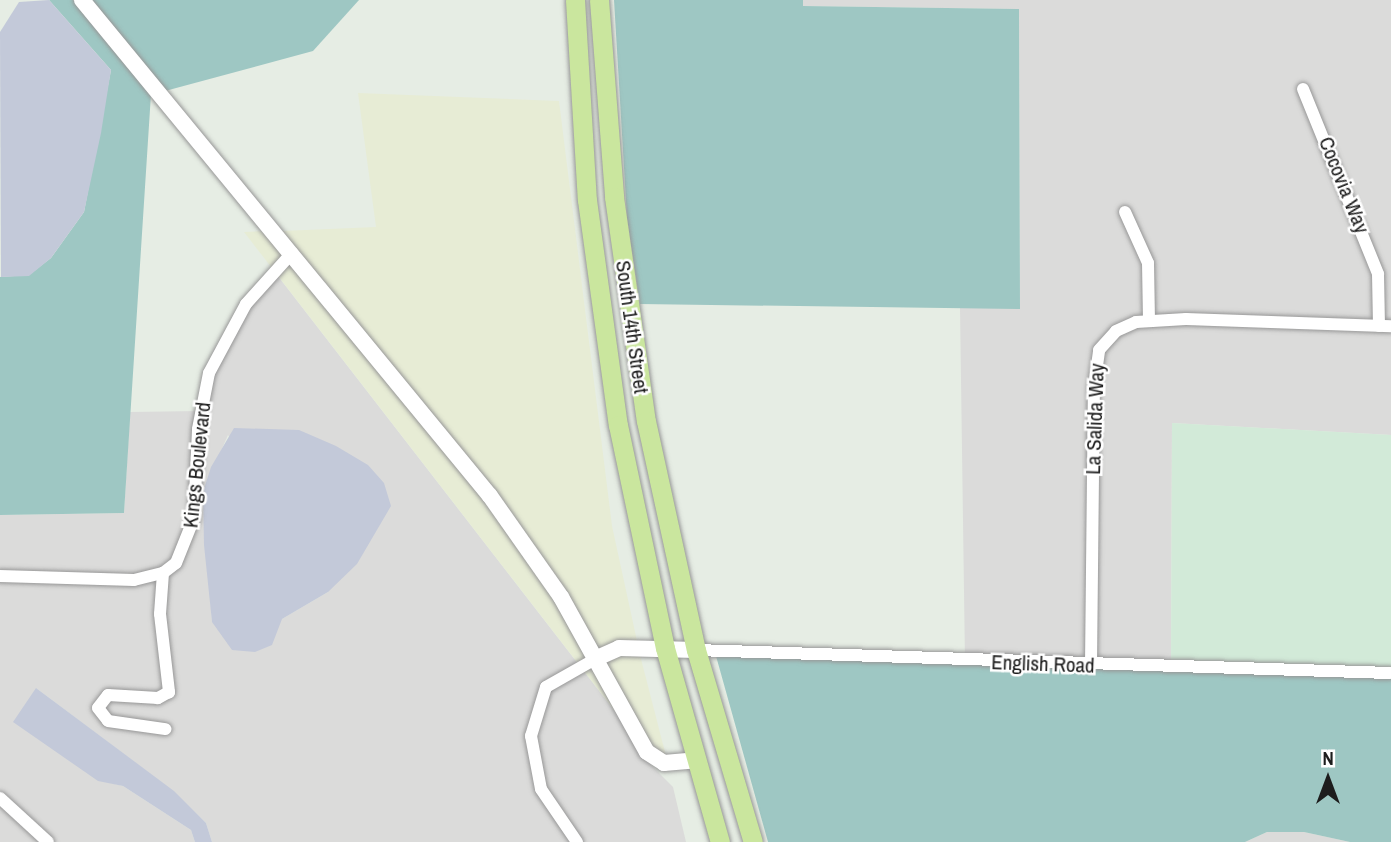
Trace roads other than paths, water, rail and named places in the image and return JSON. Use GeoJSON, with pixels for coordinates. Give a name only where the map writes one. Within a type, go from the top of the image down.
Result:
{"type":"FeatureCollection","features":[{"type":"Feature","properties":{"kind":"highway","name":"South 14th Street"},"geometry":{"type":"LineString","coordinates":[[575,0],[587,200],[610,372],[665,649],[720,842]]}},
{"type":"Feature","properties":{"kind":"highway","name":"South 14th Street"},"geometry":{"type":"LineString","coordinates":[[599,0],[606,103],[636,366],[696,650],[753,842]]}},
{"type":"Feature","properties":{"kind":"highway"},"geometry":{"type":"LineString","coordinates":[[578,69],[595,81],[606,103]]}},
{"type":"Feature","properties":{"kind":"street"},"geometry":{"type":"LineString","coordinates":[[82,0],[490,496],[597,657],[647,752],[664,763],[695,760]]}},
{"type":"Feature","properties":{"kind":"street","name":"Cocovia Way"},"geometry":{"type":"LineString","coordinates":[[1303,89],[1378,274],[1385,326]]}},
{"type":"Feature","properties":{"kind":"street"},"geometry":{"type":"LineString","coordinates":[[1125,212],[1148,263],[1149,320]]}},
{"type":"Feature","properties":{"kind":"street","name":"Kings Boulevard"},"geometry":{"type":"LineString","coordinates":[[163,573],[176,563],[191,533],[201,408],[216,355],[246,304],[292,253]]}},
{"type":"Feature","properties":{"kind":"street","name":"La Salida Way"},"geometry":{"type":"LineString","coordinates":[[1091,665],[1096,358],[1115,331],[1149,320],[1385,326]]}},
{"type":"Feature","properties":{"kind":"street"},"geometry":{"type":"LineString","coordinates":[[0,576],[134,580],[163,573],[160,614],[169,692],[158,698],[108,695],[98,708],[108,721],[165,729]]}},
{"type":"Feature","properties":{"kind":"street"},"geometry":{"type":"LineString","coordinates":[[578,842],[541,789],[531,736],[546,687],[597,657],[619,648],[696,650]]}},
{"type":"Feature","properties":{"kind":"street","name":"English Road"},"geometry":{"type":"LineString","coordinates":[[696,650],[1391,673]]}},
{"type":"Feature","properties":{"kind":"street"},"geometry":{"type":"LineString","coordinates":[[0,798],[48,842]]}}]}
